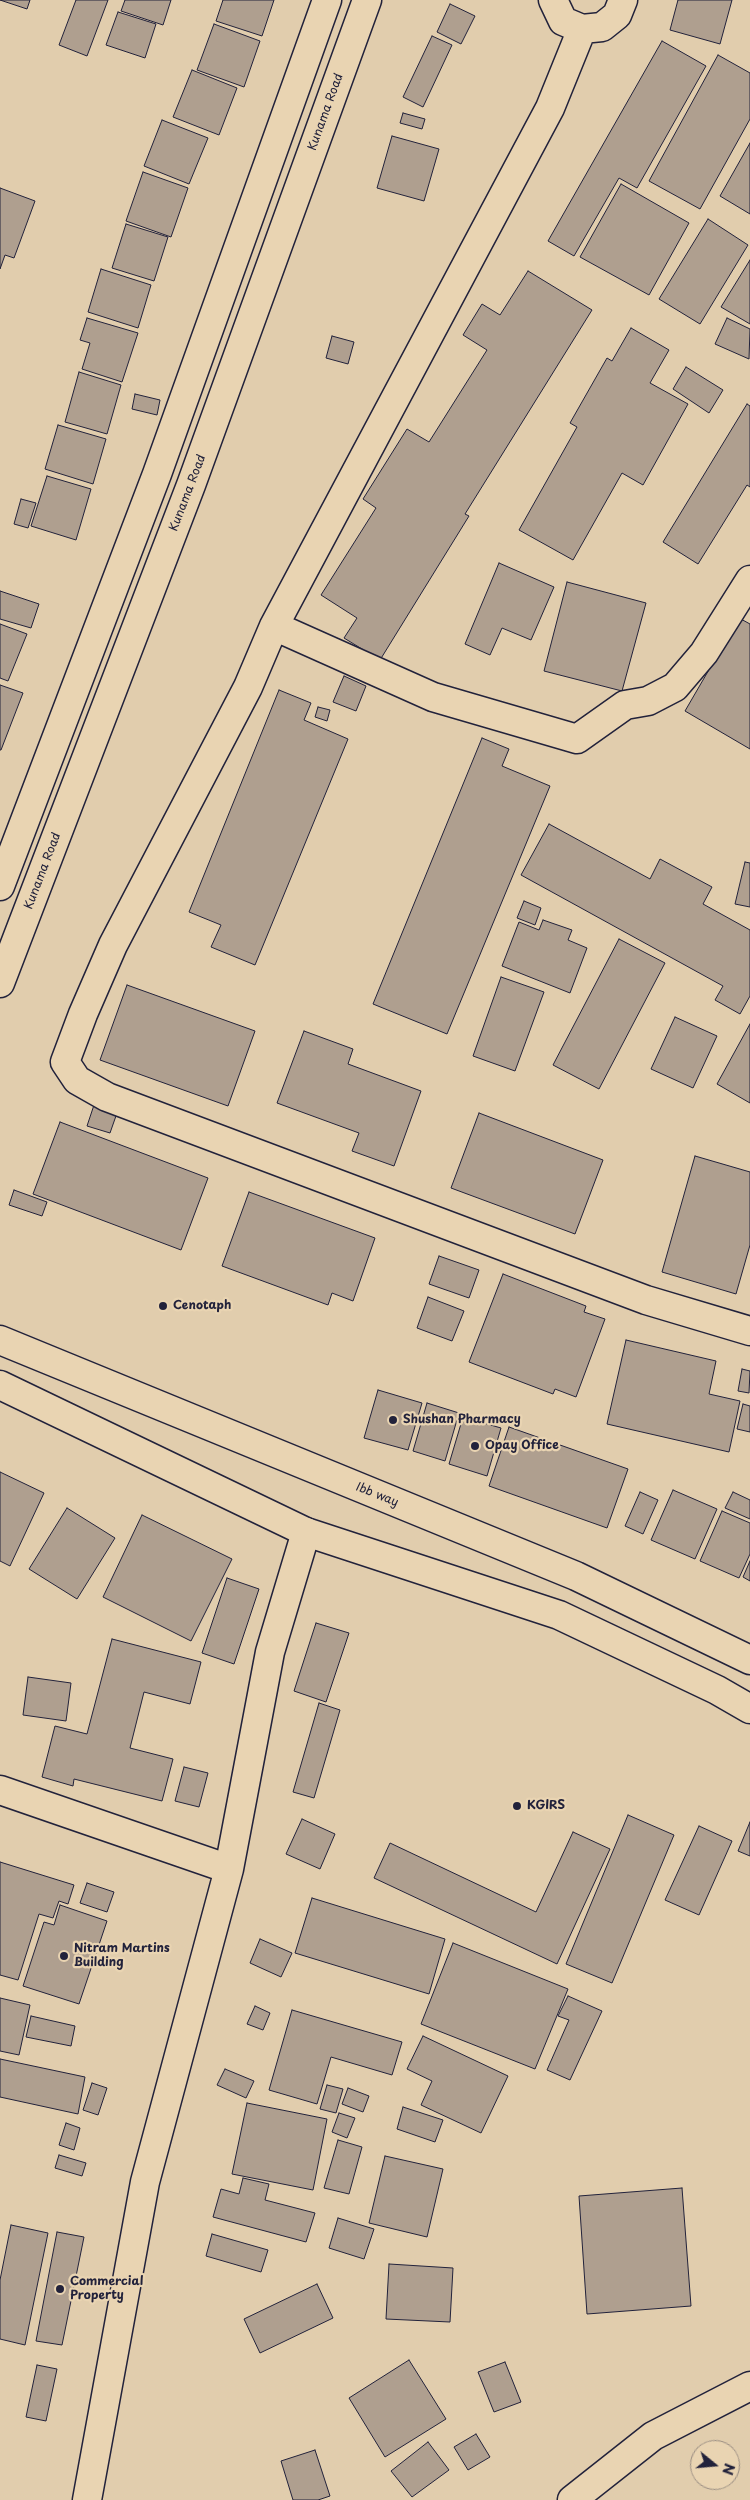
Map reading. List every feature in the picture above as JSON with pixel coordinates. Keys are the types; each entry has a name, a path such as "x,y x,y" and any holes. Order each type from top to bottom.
{"main road":[{"path":"0,886 157,474 327,0"},
{"name":"Kunama Road","path":"0,983 191,485 367,0"},
{"path":"553,0 564,21 582,30 602,27 617,15 623,0"},
{"path":"582,30 550,108 274,626 248,687 113,944 65,1062 77,1080 107,1097 646,1300 750,1332"},
{"path":"274,626 433,697 577,739 625,705 648,701 675,687 704,652 750,580"},
{"name":"Ibb way","path":"0,1340 576,1576 750,1660"},
{"path":"0,1385 306,1532 559,1615 717,1690 750,1709"},
{"path":"87,2500 146,2182 229,1869 270,1652 306,1532"},
{"path":"0,1790 229,1869"},
{"path":"572,2500 653,2436 750,2386"}],"building":[{"path":"0,0 30,0 27,9"},
{"path":"76,0 108,0 87,56 59,45"},
{"path":"125,0 171,0 163,25 121,11"},
{"path":"223,0 274,0 262,36 216,21"},
{"path":"678,0 732,0 720,44 670,30"},
{"path":"450,4 475,16 461,44 437,32"},
{"path":"118,12 156,24 145,58 106,45"},
{"path":"214,24 260,41 244,87 197,70"},
{"path":"432,36 452,45 423,107 403,97"},
{"path":"662,41 706,66 637,188 619,178 574,256 548,241"},
{"path":"718,55 750,73 750,119 700,209 649,181"},
{"path":"192,70 237,88 219,135 173,117"},
{"path":"403,113 425,119 422,129 400,123"},
{"path":"162,120 208,138 189,184 144,166"},
{"path":"392,136 439,149 424,201 377,188"},
{"path":"750,143 750,214 720,196"},
{"path":"143,172 188,188 171,237 126,221"},
{"path":"621,184 689,223 649,295 580,257"},
{"path":"0,188 35,201 14,258 5,255 0,269"},
{"path":"708,219 748,245 700,324 659,299"},
{"path":"126,224 168,237 154,281 112,268"},
{"path":"750,260 750,324 721,307"},
{"path":"101,269 151,285 138,328 88,312"},
{"path":"528,271 592,310 465,514 469,516 380,660 344,638 357,618 321,595 376,508 363,499 407,429 429,442 487,350 463,335 482,304 500,315"},
{"path":"87,318 138,333 122,382 82,369 90,343 80,340"},
{"path":"727,318 750,329 749,359 715,344"},
{"path":"631,328 669,350 650,383 688,404 643,485 622,473 573,560 519,530 577,427 570,423 607,358 612,361"},
{"path":"332,336 354,342 348,364 326,358"},
{"path":"686,367 723,390 709,413 673,389"},
{"path":"79,372 121,385 107,434 65,422"},
{"path":"135,394 160,400 157,415 132,409"},
{"path":"747,404 750,406 750,487 747,485 698,564 663,542"},
{"path":"58,425 106,439 93,484 45,469"},
{"path":"47,476 91,489 76,540 31,526"},
{"path":"21,499 36,503 28,528 14,524"},
{"path":"499,563 554,587 531,640 502,628 490,655 465,644"},
{"path":"567,582 646,603 622,691 544,671"},
{"path":"0,591 39,604 31,628 0,619"},
{"path":"739,618 750,624 750,749 685,711"},
{"path":"0,624 27,634 8,681 0,678"},
{"path":"344,676 366,686 356,711 333,702"},
{"path":"0,685 23,693 1,750 0,750"},
{"path":"279,690 311,703 304,720 348,739 255,965 211,947 221,925 189,912"},
{"path":"318,707 330,710 327,721 315,717"},
{"path":"482,738 509,749 502,766 550,786 447,1034 373,1004"},
{"path":"549,824 650,879 660,859 712,887 703,904 750,930 750,996 740,1014 715,1000 723,986 521,875"},
{"path":"745,862 750,863 750,907 735,904"},
{"path":"524,901 541,908 535,925 517,918"},
{"path":"543,920 572,930 568,940 587,948 570,993 502,966 519,922 539,930"},
{"path":"619,939 665,963 599,1089 553,1065"},
{"path":"501,977 544,992 515,1071 473,1056"},
{"path":"127,985 255,1031 228,1106 100,1060"},
{"path":"675,1017 717,1036 693,1088 651,1069"},
{"path":"750,1024 750,1103 717,1084"},
{"path":"304,1031 353,1049 348,1064 421,1091 394,1166 352,1151 359,1133 277,1103"},
{"path":"94,1105 117,1113 110,1133 87,1126"},
{"path":"479,1113 603,1160 575,1234 451,1188"},
{"path":"60,1122 208,1178 181,1250 33,1194"},
{"path":"695,1156 750,1172 750,1245 736,1294 662,1272"},
{"path":"14,1190 47,1202 42,1216 9,1205"},
{"path":"249,1192 375,1238 353,1301 332,1293 328,1305 222,1266"},
{"path":"439,1256 479,1270 469,1298 429,1284"},
{"path":"503,1274 586,1306 584,1312 605,1319 576,1397 555,1389 553,1394 469,1362"},
{"path":"428,1297 464,1311 452,1341 417,1328"},
{"path":"626,1340 716,1361 709,1394 740,1401 729,1452 607,1424"},
{"path":"742,1369 750,1371 749,1393 738,1391"},
{"name":"Shushan Pharmacy","path":"378,1390 422,1403 408,1450 364,1438"},
{"path":"427,1403 459,1413 445,1461 413,1451"},
{"path":"743,1404 750,1406 750,1432 737,1429"},
{"name":"Opay Office","path":"463,1417 501,1428 487,1476 449,1464"},
{"path":"509,1427 628,1469 607,1528 489,1486"},
{"path":"0,1472 44,1493 10,1566 0,1561"},
{"path":"673,1490 717,1509 695,1559 651,1540"},
{"path":"640,1492 658,1500 643,1534 625,1526"},
{"path":"733,1492 750,1500 750,1519 725,1508"},
{"path":"67,1508 115,1538 77,1599 29,1569"},
{"path":"722,1511 750,1523 750,1554 739,1578 700,1561"},
{"path":"142,1515 232,1559 191,1641 103,1597"},
{"path":"750,1561 750,1581 743,1577"},
{"path":"227,1578 259,1589 234,1664 202,1653"},
{"path":"316,1623 349,1633 326,1702 294,1691"},
{"path":"112,1639 201,1662 190,1704 144,1692 130,1748 173,1759 162,1801 74,1779 73,1786 42,1777 55,1726 87,1734"},
{"path":"28,1677 71,1683 66,1721 23,1715"},
{"path":"319,1703 340,1710 314,1798 293,1792"},
{"path":"184,1767 208,1773 199,1807 175,1801"},
{"path":"628,1815 674,1835 612,1983 566,1964"},
{"path":"302,1819 335,1834 320,1869 286,1854"},
{"path":"750,1822 750,1856 738,1851"},
{"path":"699,1826 732,1841 699,1915 665,1900"},
{"path":"573,1832 610,1849 557,1964 374,1878 390,1843 536,1912"},
{"path":"0,1862 74,1885 68,1904 59,1901 53,1918 39,1914 18,1980 0,1975"},
{"path":"87,1883 114,1892 107,1912 80,1903"},
{"path":"312,1898 445,1939 429,1994 295,1953"},
{"name":"Nitram Martins Building","path":"60,1905 107,1921 79,2004 23,1986 44,1922 54,1925"},
{"path":"260,1939 292,1953 281,1977 250,1963"},
{"path":"453,1943 568,1989 535,2069 421,2024"},
{"path":"568,1996 602,2011 570,2080 547,2070 569,2020 558,2016"},
{"path":"0,1998 30,2005 19,2055 0,2051"},
{"path":"255,2006 270,2013 263,2030 247,2024"},
{"path":"292,2010 402,2042 392,2075 331,2057 317,2104 269,2090"},
{"path":"31,2016 75,2026 71,2046 26,2037"},
{"path":"423,2036 508,2076 481,2133 421,2105 432,2081 407,2069"},
{"path":"0,2059 85,2077 78,2114 0,2097"},
{"path":"225,2069 254,2081 246,2098 217,2085"},
{"path":"92,2083 107,2088 98,2115 83,2110"},
{"path":"327,2085 343,2089 336,2113 320,2109"},
{"path":"348,2088 369,2096 363,2112 342,2104"},
{"path":"247,2103 327,2119 313,2190 232,2174"},
{"path":"403,2107 443,2120 435,2142 397,2129"},
{"path":"339,2113 355,2118 347,2138 332,2132"},
{"path":"66,2123 80,2128 74,2150 59,2145"},
{"path":"338,2140 362,2147 349,2194 324,2188"},
{"path":"59,2155 86,2163 82,2176 55,2168"},
{"path":"385,2156 443,2169 427,2237 369,2223"},
{"path":"243,2178 269,2184 265,2200 315,2213 306,2242 213,2217 221,2189 239,2194"},
{"path":"682,2188 691,2306 587,2314 579,2196"},
{"path":"338,2218 374,2229 364,2259 329,2248"},
{"path":"11,2225 48,2233 25,2345 0,2339 0,2280"},
{"name":"Commercial Property","path":"57,2232 84,2237 62,2345 36,2341"},
{"path":"212,2234 268,2250 261,2272 206,2256"},
{"path":"389,2264 453,2268 450,2322 386,2319"},
{"path":"317,2284 333,2318 260,2353 244,2319"},
{"path":"409,2360 446,2419 385,2457 349,2398"},
{"path":"505,2362 521,2402 494,2412 478,2372"},
{"path":"37,2365 57,2369 46,2421 26,2417"},
{"path":"476,2434 490,2457 468,2470 454,2447"},
{"path":"428,2442 449,2470 412,2497 391,2471"},
{"path":"315,2450 330,2496 318,2500 293,2500 281,2461"}],"place":[{"name":"Cenotaph","path":"163,1306"},
{"name":"Shushan Pharmacy","path":"393,1420"},
{"name":"Opay Office","path":"475,1446"},
{"name":"KGIRS","path":"517,1806"},
{"name":"Nitram Martins Building","path":"64,1956"},
{"name":"Commercial Property","path":"60,2289"}]}
